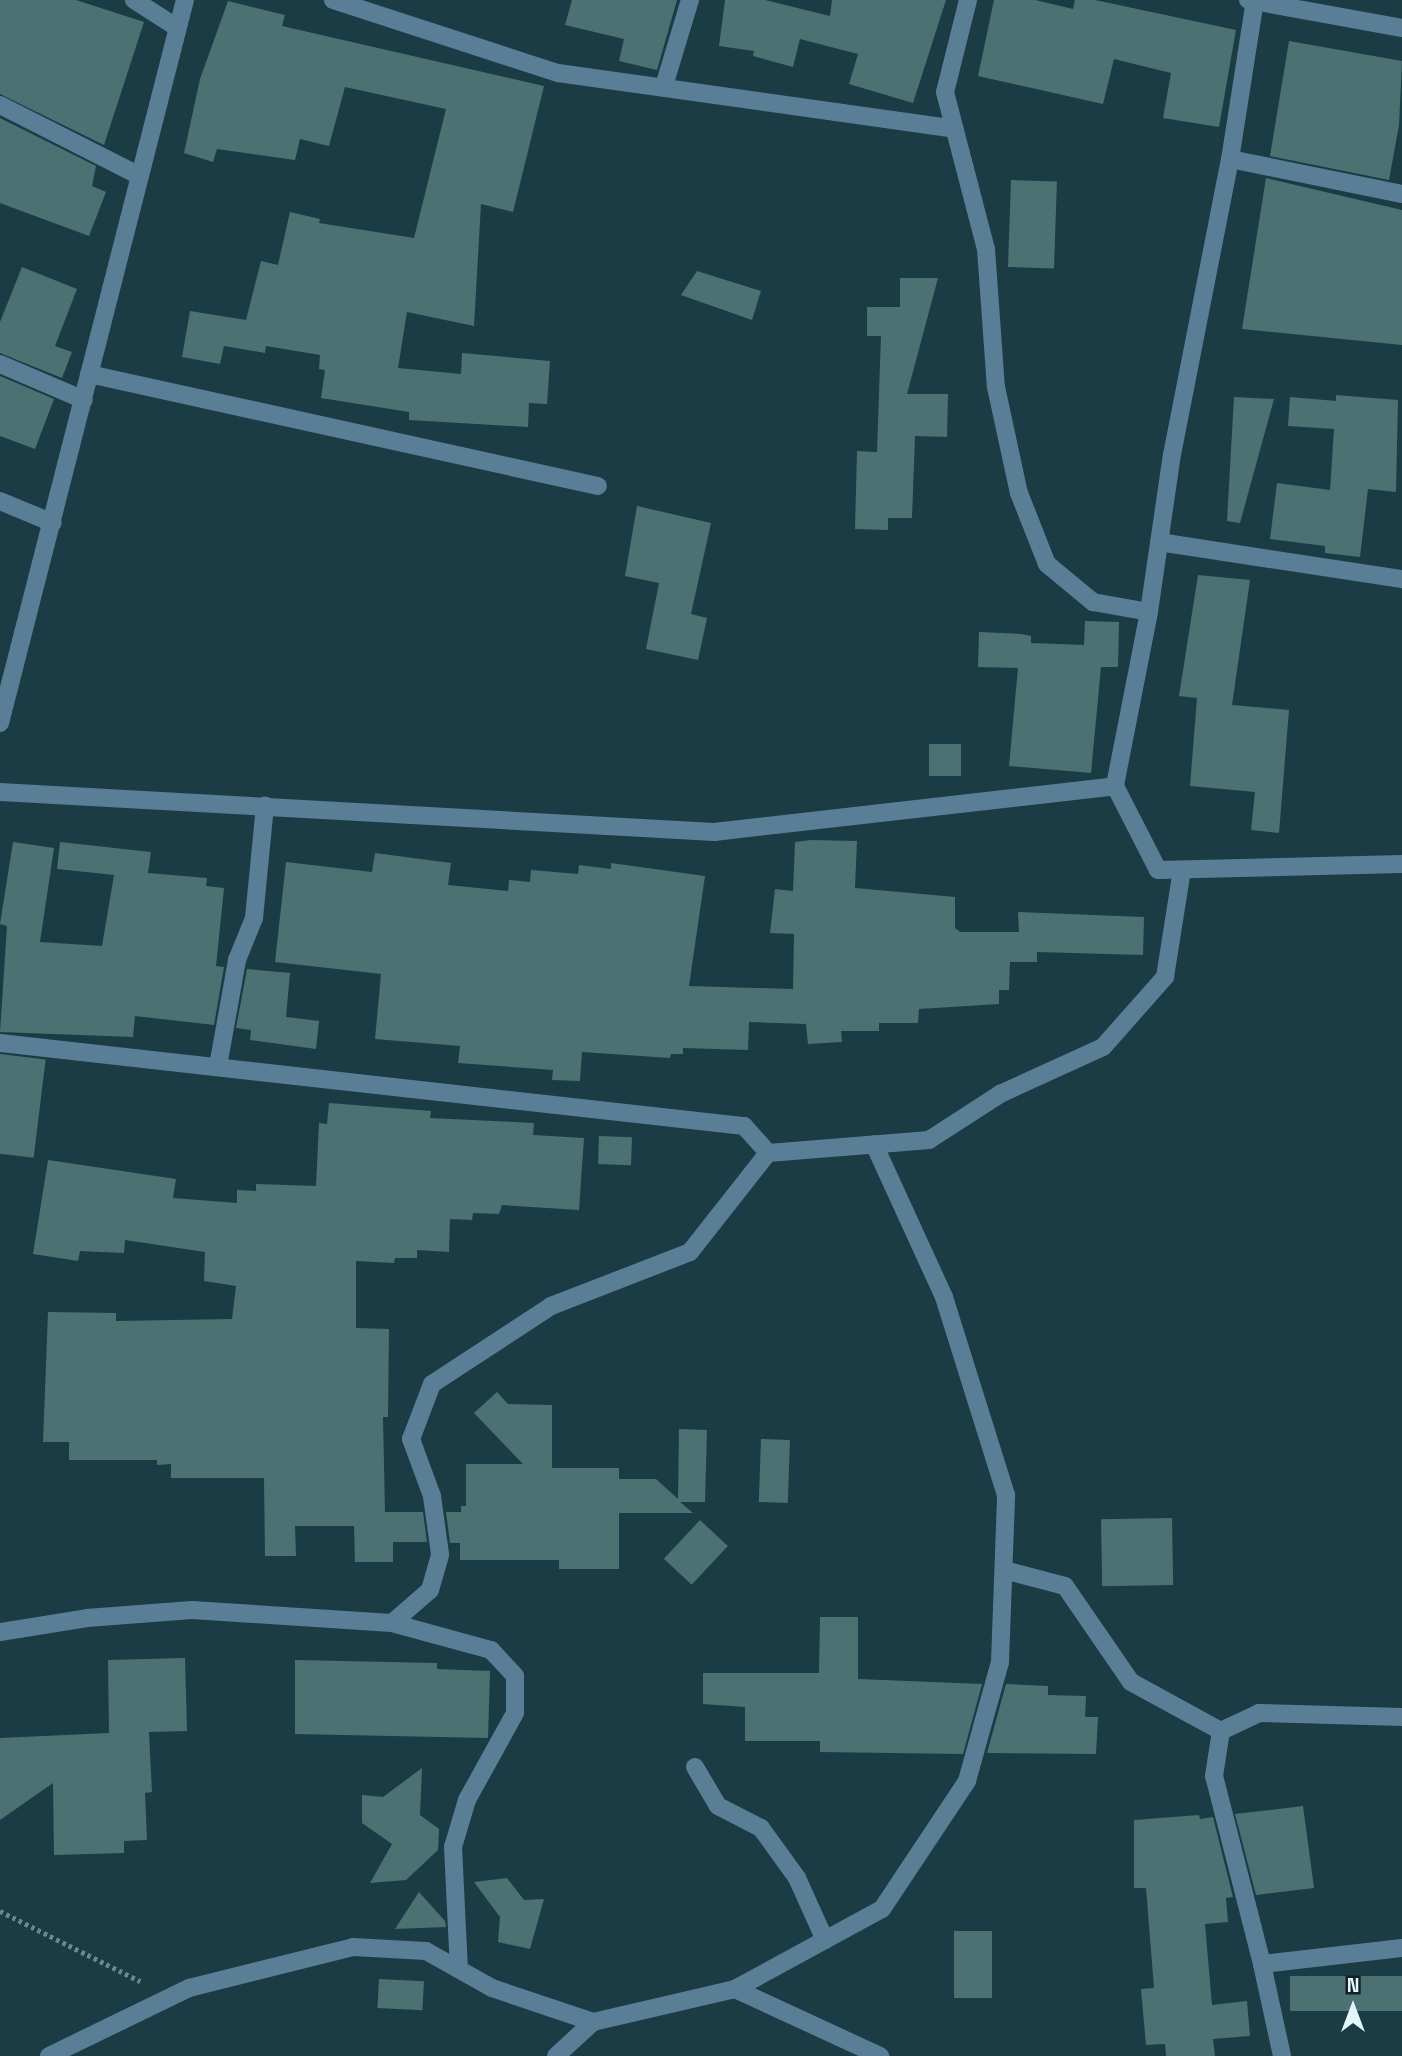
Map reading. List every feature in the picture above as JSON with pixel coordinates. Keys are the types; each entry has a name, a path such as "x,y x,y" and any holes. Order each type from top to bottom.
{"street":[{"path":"134,0 176,26"},
{"path":"0,723 53,523 176,26 185,0"},
{"path":"333,0 558,73 951,128"},
{"path":"664,86 690,0"},
{"path":"968,0 945,92 951,128 986,249 996,387 1016,480 1047,564 1093,602 1149,612"},
{"path":"1402,28 1252,0 1230,159 1172,454 1149,612 1115,786 1158,870 1402,864"},
{"path":"0,105 138,175"},
{"path":"1230,159 1402,194"},
{"path":"0,363 84,400"},
{"path":"89,374 598,485"},
{"path":"0,501 53,523"},
{"path":"1159,542 1402,579"},
{"path":"0,792 714,832 1115,786"},
{"path":"218,1066 237,960 254,918 265,806"},
{"path":"392,1623 430,1590 440,1554 432,1496 411,1439 432,1384 551,1306 690,1252 768,1153 929,1140 1000,1094 1103,1047 1165,977 1182,870"},
{"path":"0,1043 218,1066 540,1106 744,1126 768,1153"},
{"path":"556,2056 593,2022 735,1989 882,1909 967,1781 1000,1662 1006,1495 944,1297 874,1144"},
{"path":"1004,1570 1065,1586 1131,1682 1221,1731"},
{"path":"0,1632 87,1618 192,1610 392,1623 491,1650 515,1676 515,1713 467,1800 453,1847 459,1969"},
{"path":"1221,1731 1259,1713 1402,1717"},
{"path":"1221,1731 1214,1776 1262,1964 1282,2056"},
{"path":"695,1767 718,1805 761,1828 797,1878 825,1940"},
{"path":"49,2056 189,1988 353,1947 426,1951 492,1988 593,2022"},
{"path":"1262,1964 1402,1948"},
{"path":"735,1989 880,2056"}],"path":[{"path":"0,1911 171,1997"}],"building":[{"path":"0,0 76,0 144,22 104,145 0,94"},
{"path":"572,0 677,0 657,70 619,61 624,39 565,25"},
{"path":"725,0 765,0 830,16 832,0 946,0 913,103 849,84 858,54 800,39 793,67 753,56 754,51 719,46"},
{"path":"994,0 1035,0 1073,9 1075,0 1095,0 1236,30 1219,127 1163,118 1171,73 1114,59 1103,104 978,76"},
{"path":"228,1 285,15 282,26 544,86 513,212 481,204 474,326 407,312 398,368 461,374 462,353 550,361 547,404 529,403 528,427 409,420 409,412 321,398 325,370 319,369 320,355 266,346 265,353 224,346 220,364 182,357 190,311 246,320 261,261 278,265 290,212 320,219 319,223 414,238 446,109 345,87 329,146 300,139 295,160 217,149 213,162 184,153 200,79"},
{"path":"1289,41 1402,61 1399,125 1389,180 1270,156"},
{"path":"0,118 96,166 92,186 106,192 89,236 0,203"},
{"path":"1266,178 1402,210 1402,345 1242,329"},
{"path":"1011,180 1057,182 1054,269 1008,267"},
{"path":"22,267 77,289 55,346 72,352 62,378 0,353 0,322"},
{"path":"697,271 761,291 752,320 681,295"},
{"path":"900,278 938,278 907,394 948,394 947,437 915,436 912,518 888,518 888,530 855,529 857,451 877,452 881,336 867,336 867,307 900,307"},
{"path":"0,376 54,399 35,449 0,436"},
{"path":"1336,395 1398,400 1396,492 1368,489 1360,557 1325,553 1325,546 1270,539 1277,483 1330,490 1334,429 1288,426 1290,397 1336,401"},
{"path":"1234,397 1274,399 1240,523 1227,521"},
{"path":"637,506 711,523 691,614 707,618 698,660 646,649 659,583 625,576"},
{"path":"1198,575 1250,580 1232,705 1289,710 1279,833 1251,830 1255,792 1190,786 1197,698 1179,696"},
{"path":"1085,621 1119,622 1118,667 1101,667 1091,773 1009,766 1018,668 978,667 979,632 1031,636 1031,643 1084,645"},
{"path":"929,744 961,744 961,776 929,776"},
{"path":"857,841 855,888 955,897 955,928 960,932 1019,932 1018,912 1144,917 1143,955 1037,952 1037,962 1010,962 1009,990 999,990 999,1004 919,1009 918,1023 879,1023 879,1031 841,1031 842,1042 808,1044 806,1024 749,1022 748,1050 683,1048 683,1054 671,1054 670,1058 582,1052 580,1081 552,1080 553,1070 458,1063 460,1046 375,1039 381,974 275,962 286,862 372,872 375,853 451,863 448,885 508,891 509,880 530,882 531,870 578,874 579,865 611,869 611,863 705,876 689,986 793,989 794,934 770,933 775,889 793,891 795,842"},
{"path":"13,842 54,848 40,942 102,946 114,875 57,869 60,842 151,852 148,873 207,878 206,886 224,888 216,966 224,967 214,1025 135,1016 133,1037 0,1032 7,926 0,924"},
{"path":"247,969 290,973 286,1017 319,1021 316,1049 250,1040 251,1030 236,1028"},
{"path":"0,1054 46,1060 34,1158 0,1154"},
{"path":"329,1103 431,1111 430,1118 534,1123 533,1135 584,1138 579,1210 502,1205 499,1214 473,1213 472,1220 450,1219 449,1252 417,1250 417,1258 395,1258 394,1263 356,1261 356,1328 389,1329 388,1417 383,1417 385,1512 423,1512 427,1542 393,1542 393,1562 355,1562 354,1526 295,1526 296,1556 265,1556 264,1478 171,1478 171,1464 157,1465 157,1460 69,1460 69,1442 43,1442 48,1312 116,1313 116,1321 232,1319 236,1286 204,1281 205,1252 125,1240 124,1253 80,1251 78,1261 33,1254 48,1160 176,1179 173,1198 237,1203 237,1190 256,1191 256,1184 316,1186 319,1123 327,1124"},
{"path":"599,1136 632,1137 631,1165 598,1164"},
{"path":"497,1392 508,1404 552,1405 552,1468 619,1468 619,1479 656,1479 678,1499 679,1429 707,1430 705,1502 680,1502 693,1513 619,1513 619,1569 559,1569 559,1560 460,1560 460,1543 450,1543 446,1512 461,1512 461,1506 466,1506 466,1464 523,1464 474,1413"},
{"path":"761,1439 790,1440 788,1503 759,1502"},
{"path":"1172,1518 1173,1585 1102,1586 1101,1519"},
{"path":"700,1520 728,1546 692,1585 664,1559"},
{"path":"820,1617 858,1617 858,1679 982,1684 963,1754 820,1752 820,1741 745,1741 745,1707 703,1704 703,1673 819,1673"},
{"path":"185,1658 187,1731 149,1732 152,1792 145,1793 147,1840 124,1841 124,1853 54,1855 53,1783 0,1820 0,1738 109,1733 108,1660"},
{"path":"295,1660 437,1663 437,1669 490,1671 488,1738 295,1734"},
{"path":"1006,1684 1048,1686 1048,1695 1086,1696 1085,1717 1098,1717 1096,1754 987,1753"},
{"path":"422,1768 420,1815 439,1829 438,1850 406,1880 370,1883 392,1844 362,1823 362,1795 383,1797"},
{"path":"1303,1806 1314,1888 1256,1895 1235,1814"},
{"path":"1199,1815 1200,1819 1213,1817 1233,1897 1226,1898 1228,1922 1205,1924 1212,2005 1247,2001 1250,2036 1213,2039 1215,2056 1166,2056 1165,2044 1146,2045 1141,1989 1154,1988 1146,1888 1134,1888 1134,1820"},
{"path":"507,1878 524,1900 544,1899 530,1949 498,1942 500,1917 474,1882"},
{"path":"419,1892 445,1921 446,1927 395,1929"},
{"path":"954,1931 992,1931 992,1998 954,1998"},
{"path":"1290,1976 1402,1976 1402,2011 1290,2011"},
{"path":"379,1979 424,1981 422,2010 377,2008"}]}
